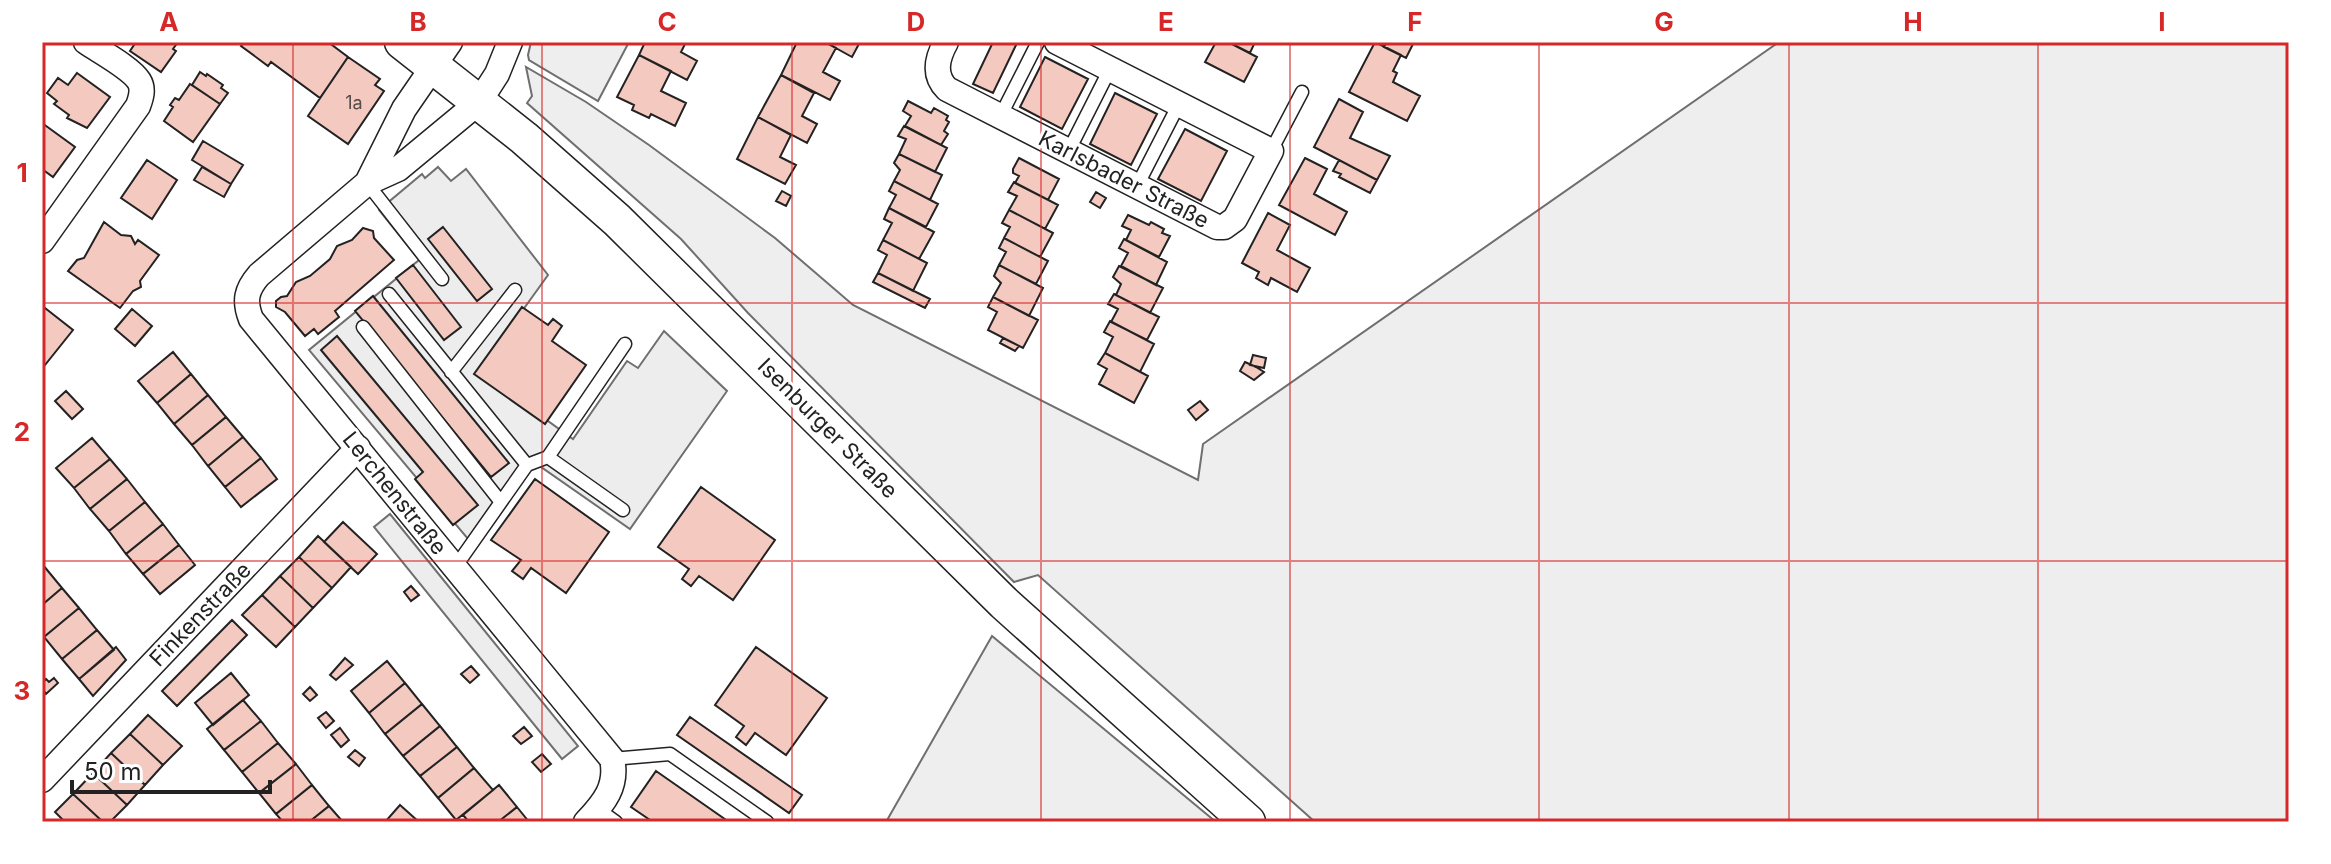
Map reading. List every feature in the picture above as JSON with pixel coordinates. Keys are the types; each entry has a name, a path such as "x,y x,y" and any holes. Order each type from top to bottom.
{"main road":[{"name":"Isenburger Straße","path":"402,42 442,54 479,102 617,220 1004,603 1248,822"}],"street":[{"path":"42,241 138,106 142,93 141,83 134,75 86,42"},
{"name":"Lerchenstraße","path":"510,42 497,74 479,102 398,169 367,183 259,275 250,285 246,307 251,319 612,759"},
{"name":"Karlsbader Straße","path":"946,42 937,62 941,83 947,89 1217,227 1224,227 1235,219 1271,151"},
{"path":"1057,42 1271,151"},
{"name":"Lerchenstraße","path":"367,183 386,140 442,54"},
{"name":"Finkenstraße","path":"42,780 358,448"},
{"path":"600,818 613,786 615,773 612,759"}],"lane":[{"path":"1000,117 1038,42"},
{"path":"1068,152 1110,69"},
{"path":"1271,151 1302,92"},
{"path":"1137,186 1180,102"},
{"path":"367,183 442,279"},
{"path":"451,372 515,290"},
{"path":"389,294 527,465"},
{"path":"363,327 500,501"},
{"path":"456,566 527,465 548,457 625,344"},
{"path":"548,457 623,510"},
{"path":"612,759 670,754 767,822"}],"shaded area":[{"path":"531,42 629,42 598,101 529,60"},
{"path":"1779,42 2289,42 2289,822 1315,822 1038,575 1014,582 748,313 681,239 527,103 532,96 526,67 586,102 649,145 775,238 853,305 1198,480 1203,444"},
{"path":"438,167 451,181 466,169 548,275 479,371 573,439 627,361 638,368 664,331 727,391 630,529 528,458 468,539 309,350 419,260 379,210 422,174 425,178"},
{"path":"390,514 578,746 562,759 374,527"},
{"path":"992,636 1216,822 886,822"}],"building":[{"path":"136,42 178,42 173,49 176,51 161,72 130,51"},
{"path":"244,42 328,42 348,57 320,98 271,62 268,66 241,46"},
{"path":"645,42 686,42 681,52 697,61 687,80 639,55"},
{"path":"797,42 825,42 836,48 823,72 840,81 830,100 781,75"},
{"path":"825,42 860,42 852,57"},
{"path":"993,42 1017,43 993,93 973,84"},
{"path":"1216,42 1228,42 1257,57 1244,82 1205,62"},
{"path":"1228,42 1255,42 1250,53"},
{"path":"1375,42 1401,55 1393,71 1397,73 1393,82 1420,96 1407,121 1349,92"},
{"path":"1387,42 1414,42 1406,58 1384,47"},
{"path":"639,55 671,71 661,91 686,103 675,126 651,114 649,118 632,110 634,105 617,97"},
{"path":"348,57 380,79 375,85 384,91 348,144 308,116"},
{"path":"1045,57 1088,79 1062,129 1020,107"},
{"path":"200,72 223,85 221,88 228,93 220,104 192,85"},
{"path":"77,73 110,97 87,128 67,118 69,115 54,104 57,101 47,93 58,78 68,85"},
{"path":"781,75 814,93 802,116 817,124 807,143 758,117"},
{"path":"190,84 220,104 193,142 164,121 173,107 170,105 175,98 179,100"},
{"path":"1115,93 1157,114 1131,165 1090,144"},
{"path":"1339,99 1363,112 1350,138 1390,156 1377,180 1314,147"},
{"path":"908,101 931,113 934,108 948,116 946,120 949,122 944,131 948,134 941,145 905,126 911,116 903,111"},
{"path":"758,117 791,135 780,157 796,165 785,184 737,159"},
{"path":"42,123 75,147 53,177 42,169"},
{"path":"904,126 947,148 935,172 899,154 906,139 898,136"},
{"path":"1185,129 1227,151 1201,201 1158,179"},
{"path":"203,141 243,165 231,184 192,160"},
{"path":"899,154 942,175 930,200 894,181 900,170 894,163"},
{"path":"1019,158 1059,179 1048,200 1015,183 1019,176 1013,173 1013,169"},
{"path":"1305,158 1327,169 1314,194 1347,212 1335,235 1279,205"},
{"path":"147,160 177,180 152,219 121,198"},
{"path":"1339,160 1377,180 1370,193 1333,171"},
{"path":"202,167 231,184 224,197 194,180"},
{"path":"894,181 938,204 926,227 889,208 896,195 889,191"},
{"path":"1014,182 1058,205 1045,229 1009,210 1017,196 1008,192"},
{"path":"782,191 791,196 786,206 776,201"},
{"path":"1096,192 1106,198 1100,208 1090,202"},
{"path":"889,208 934,232 919,259 883,240 892,223 884,219"},
{"path":"1009,210 1053,233 1040,257 1004,238 1010,227 1002,223"},
{"path":"1268,213 1290,225 1277,250 1310,268 1297,292 1271,278 1268,285 1256,278 1259,272 1242,263"},
{"path":"1128,215 1149,225 1151,222 1170,236 1159,257 1126,240 1131,230 1122,226"},
{"path":"104,222 121,235 131,236 135,244 138,240 159,255 140,281 141,287 133,291 120,308 68,271 77,260 84,258"},
{"path":"443,227 492,289 477,301 428,239"},
{"path":"363,228 373,231 374,238 394,260 335,311 339,317 318,334 314,329 305,336 285,312 276,307 276,301 287,296 296,282 310,276 330,259 337,246 352,240"},
{"path":"1004,238 1048,261 1036,284 999,265 1006,252 999,248"},
{"path":"1124,239 1167,262 1156,285 1121,266 1128,253 1119,248"},
{"path":"883,240 927,263 913,291 878,273 887,255 878,250"},
{"path":"413,265 461,327 444,340 396,278"},
{"path":"999,265 1043,288 1029,316 993,297 1001,283 994,276"},
{"path":"1119,266 1163,288 1150,313 1116,295 1121,284 1113,277"},
{"path":"878,273 930,299 925,308 873,282"},
{"path":"1114,294 1159,317 1147,340 1111,322 1118,309 1108,304"},
{"path":"373,296 509,463 491,477 355,311"},
{"path":"993,297 1038,320 1023,348 988,330 997,312 988,307"},
{"path":"522,307 548,325 553,319 562,326 552,341 586,365 545,424 474,374"},
{"path":"45,308 73,330 45,365 42,363 42,312"},
{"path":"132,309 152,326 135,346 115,329"},
{"path":"1110,321 1154,344 1140,372 1105,353 1113,337 1104,332"},
{"path":"337,336 478,505 453,525 415,479 423,472 321,350"},
{"path":"1003,338 1019,346 1015,351 1000,343"},
{"path":"173,352 191,374 157,403 138,381"},
{"path":"1105,353 1148,376 1134,403 1099,384 1107,369 1098,364"},
{"path":"1253,355 1266,358 1264,368 1250,365"},
{"path":"1245,362 1264,372 1254,380 1240,371"},
{"path":"191,374 208,395 174,424 157,403"},
{"path":"66,391 83,409 72,419 55,401"},
{"path":"208,395 226,417 192,445 174,424"},
{"path":"1200,401 1208,410 1196,420 1188,410"},
{"path":"226,417 243,437 208,466 192,445"},
{"path":"243,437 261,458 225,487 208,466"},
{"path":"92,438 110,459 74,488 56,468"},
{"path":"261,458 277,479 241,507 225,487"},
{"path":"110,459 127,479 90,509 74,488"},
{"path":"127,479 145,502 109,531 90,509"},
{"path":"535,479 609,532 566,593 531,568 523,579 512,571 521,560 491,540"},
{"path":"701,487 775,540 733,600 699,576 691,586 682,579 689,569 658,547"},
{"path":"145,502 163,524 126,554 109,531"},
{"path":"343,522 377,554 358,574 324,542"},
{"path":"163,524 179,545 143,574 126,554"},
{"path":"318,536 351,567 332,588 299,557"},
{"path":"179,545 195,565 160,594 143,574"},
{"path":"299,557 332,588 313,608 280,576"},
{"path":"42,566 62,588 42,605"},
{"path":"280,576 313,608 295,627 262,595"},
{"path":"411,586 419,595 411,601 404,592"},
{"path":"62,588 79,608 44,637 42,605"},
{"path":"262,595 295,627 276,647 242,615"},
{"path":"79,608 97,630 62,659 44,637"},
{"path":"232,620 247,635 177,706 162,691"},
{"path":"97,630 114,650 79,679 62,659"},
{"path":"116,647 126,660 93,696 79,679"},
{"path":"756,647 827,698 786,755 755,733 746,745 736,737 744,726 715,705"},
{"path":"345,658 353,665 336,680 330,675"},
{"path":"387,661 405,683 369,713 351,691"},
{"path":"471,666 479,675 470,683 461,674"},
{"path":"231,673 249,695 213,725 195,703"},
{"path":"54,678 58,683 46,694 42,683"},
{"path":"405,683 422,704 385,734 369,713"},
{"path":"310,687 317,695 310,701 303,694"},
{"path":"243,700 261,721 224,750 207,729"},
{"path":"422,704 440,726 403,756 385,734"},
{"path":"326,712 334,721 326,728 318,718"},
{"path":"148,715 182,746 163,765 130,734"},
{"path":"690,717 802,795 789,813 677,735"},
{"path":"261,721 278,743 242,772 224,750"},
{"path":"440,726 457,747 420,776 403,756"},
{"path":"524,727 532,736 521,744 513,736"},
{"path":"340,728 349,740 341,747 331,735"},
{"path":"130,734 163,765 145,785 111,753"},
{"path":"278,743 296,764 259,793 242,772"},
{"path":"457,747 474,768 438,798 420,776"},
{"path":"355,750 365,758 359,766 348,757"},
{"path":"111,753 145,785 127,805 93,773"},
{"path":"542,754 551,764 541,772 532,762"},
{"path":"296,764 312,785 276,814 259,793"},
{"path":"474,768 493,790 456,820 438,798"},
{"path":"656,771 729,822 653,822 631,807"},
{"path":"93,773 127,805 110,822 103,822 73,794"},
{"path":"312,785 329,806 309,822 283,822 276,814"},
{"path":"499,785 517,807 498,822 469,822 463,815"},
{"path":"73,794 103,822 65,822 55,812"},
{"path":"400,805 419,822 385,822"},
{"path":"329,806 343,822 309,822"},
{"path":"517,807 529,822 498,822"}]}
